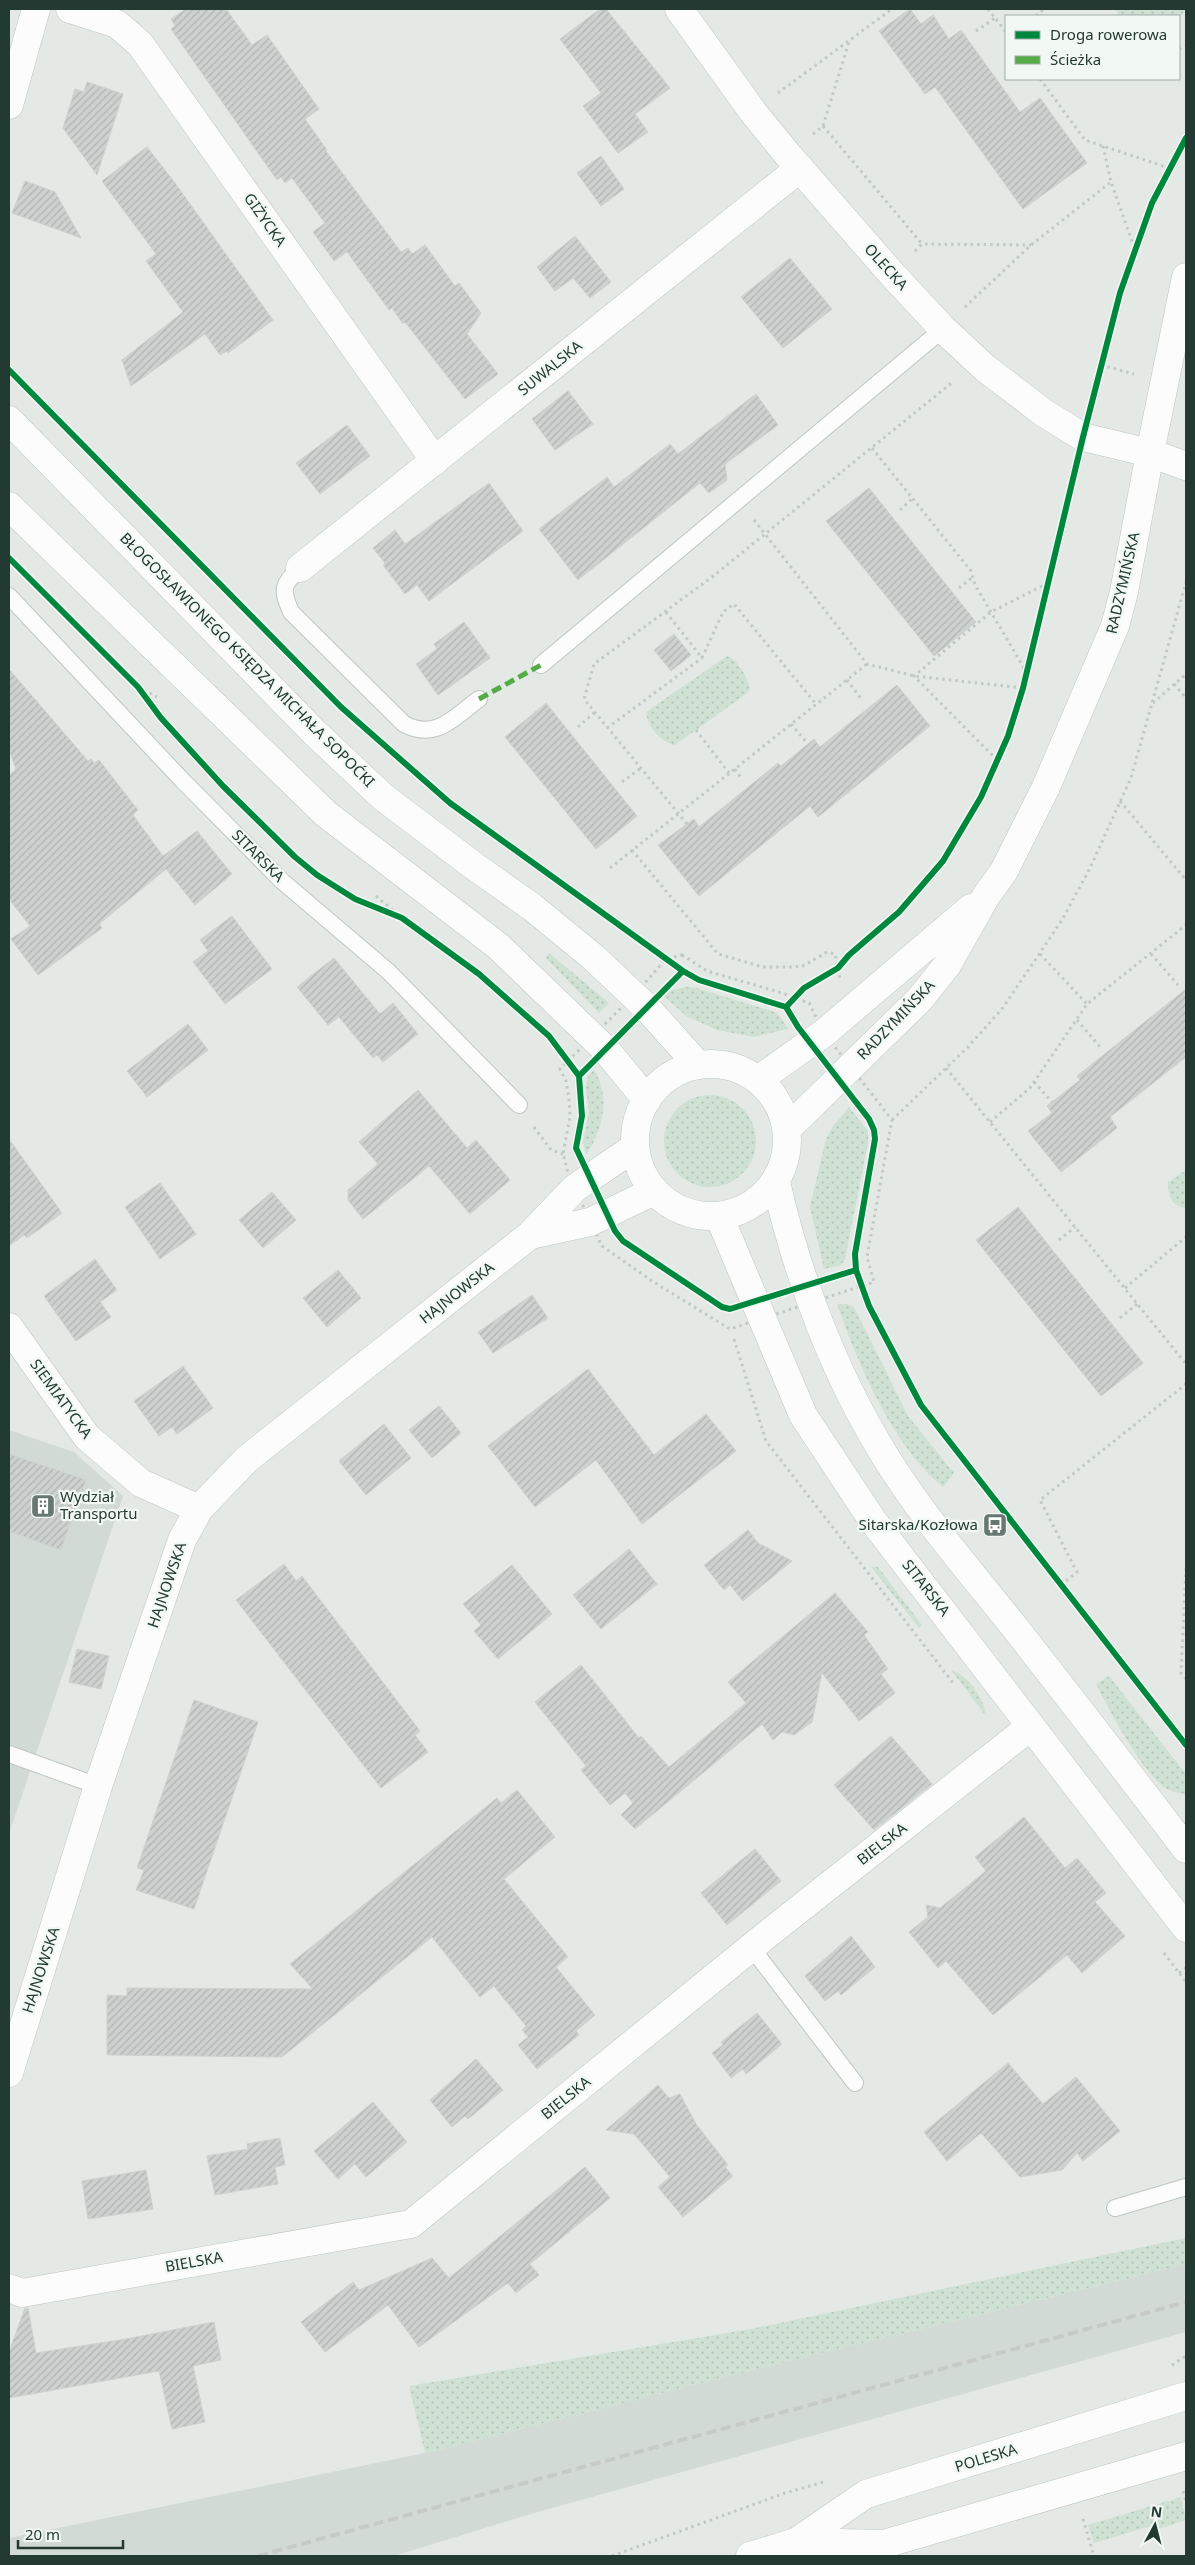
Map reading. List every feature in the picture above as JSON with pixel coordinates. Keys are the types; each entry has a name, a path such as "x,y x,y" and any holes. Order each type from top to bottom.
{"street":[{"path":"9,105 36,9"},
{"name":"GIŻYCKA","path":"70,9 117,24 140,44 435,461"},
{"name":"OLECKA","path":"680,9 753,112 794,162 891,274 974,359 1044,413 1083,437 1150,453 1186,466"},
{"name":"SUWALSKA","path":"300,568 435,461 794,162"},
{"name":"RADZYMIŃSKA","path":"787,1129 920,999 947,965 986,896 1004,871 1046,787 1115,626 1124,592 1186,277"},
{"name":"BŁOGOSŁAWIONEGO KSIĘDZA MICHAŁA SOPOĆKI","path":"9,420 315,733 383,797 474,866 532,906 593,956 634,995 698,1065"},
{"path":"9,506 326,814 498,946 599,1044 647,1100"},
{"name":"RADZYMIŃSKA","path":"758,1080 824,1033 986,896"},
{"path":"698,1065 719,1065 740,1070 758,1080 772,1094 782,1111 787,1129 788,1147 784,1165 776,1182 760,1199 741,1211 719,1216 695,1215 672,1206 654,1191 641,1170 635,1146 635,1131 647,1100 660,1084 678,1072 698,1065"},
{"name":"HAJNOWSKA","path":"9,2073 98,1786 182,1540 198,1508 247,1459 530,1235 575,1188 635,1146"},
{"path":"776,1182 813,1302 833,1355 863,1416 890,1464 954,1552 1183,1840"},
{"name":"HAJNOWSKA","path":"530,1235 590,1222 654,1191"},
{"name":"SITARSKA","path":"719,1216 803,1414 837,1467 873,1521 1186,1928"},
{"name":"SIEMIATYCKA","path":"9,1327 87,1437 141,1483 198,1508"},
{"name":"BIELSKA","path":"15,2291 411,2224 751,1947 1031,1726"},
{"name":"POLESKA","path":"750,2556 796,2542 866,2494 1186,2396"},
{"name":"POLESKA","path":"796,2542 884,2544 1186,2456"}],"lane":[{"path":"541,665 943,329"},
{"path":"300,568 285,581 283,594 290,612 404,724 416,731 430,732 479,699"},
{"name":"SITARSKA","path":"9,596 184,781 282,880 389,972 518,1105"},
{"path":"9,1742 16,1756 98,1786"},
{"path":"751,1947 855,2083"},
{"path":"1116,2208 1186,2187"}],"path":[{"path":"753,112 892,9"},
{"path":"988,9 1005,31"},
{"path":"976,31 995,18"},
{"path":"794,162 823,126 849,41"},
{"path":"1041,80 1085,140 1169,168"},
{"path":"823,126 922,244"},
{"path":"1104,146 1111,182 1134,247"},
{"path":"943,329 1031,245 1111,182"},
{"path":"891,274 922,244 1031,245"},
{"path":"687,824 584,699 594,664 666,612 872,448 958,377 974,359"},
{"path":"872,448 972,571 973,577 991,612 1027,673"},
{"path":"900,510 913,498"},
{"path":"765,532 867,664 914,676 1023,688"},
{"path":"959,588 973,577"},
{"path":"730,1329 874,1282 867,1256 892,1120 968,1047 1002,1008 1040,954 1076,894 1131,778 1185,593 1186,582"},
{"path":"914,676 991,612 1048,583"},
{"path":"607,728 702,658 723,612 734,604 816,704"},
{"path":"666,612 702,658"},
{"path":"610,868 867,664"},
{"path":"1152,704 1186,674"},
{"path":"914,676 997,760"},
{"path":"847,680 862,700"},
{"path":"1174,684 1186,698"},
{"path":"138,687 149,702"},
{"path":"578,727 595,712"},
{"path":"791,724 808,744"},
{"path":"696,730 729,773"},
{"path":"622,782 641,768"},
{"path":"735,768 742,780"},
{"path":"1120,801 1186,880"},
{"path":"632,850 718,954 763,967 792,967 803,966 827,952 834,954 841,984"},
{"path":"378,909 402,918"},
{"path":"990,1122 1030,1088 1087,1004 1186,925"},
{"path":"658,952 673,963"},
{"path":"1040,954 1087,1004"},
{"path":"1151,954 1178,985"},
{"path":"569,1060 578,1076 634,995 666,958 682,955 707,971 809,1003 824,1033 892,1120"},
{"path":"831,972 838,968"},
{"path":"809,1003 817,998"},
{"path":"1077,1020 1100,1047"},
{"path":"599,1044 569,1060 560,1069 566,1081 570,1098 570,1117 563,1154 569,1176 602,1246 652,1281 730,1329 755,1409"},
{"path":"946,1068 1186,1364"},
{"path":"1034,1082 1052,1102"},
{"path":"518,1105 551,1150 563,1154"},
{"path":"1059,1240 1075,1227"},
{"path":"1125,1288 1186,1237"},
{"path":"859,1278 861,1286"},
{"path":"1120,1318 1137,1304"},
{"path":"1061,1585 1077,1572 1040,1500 1186,1384"},
{"path":"1186,1568 1181,1673 1186,1679"},
{"path":"1180,1973 1186,1968"},
{"path":"1182,2489 1186,2502"},
{"path":"1083,2518 1094,2556"}],"shaded area":[{"path":"9,1430 74,1452 123,1496 9,1834"},
{"path":"1186,2264 1186,2332 534,2513 394,2556 9,2556 9,2538 425,2453 768,2366"}],"green space":[{"path":"1115,9 1185,9 1180,18 1180,15 1118,15"},
{"path":"727,656 735,661 742,670 750,689 746,694 675,745 665,741 652,728 646,712"},
{"path":"549,953 609,1003 599,1013 546,958"},
{"path":"693,987 775,1012 788,1029 754,1037 717,1030 686,1016 665,997 669,991"},
{"path":"594,1070 602,1091 603,1113 597,1135 586,1155 583,1142 589,1112 586,1087 588,1076"},
{"path":"701,1095 719,1095 736,1102 749,1115 756,1132 756,1150 749,1167 736,1180 719,1187 701,1187 684,1180 671,1167 664,1150 664,1132 671,1115 684,1102"},
{"path":"849,1107 868,1131 868,1143 845,1259 841,1265 824,1269 810,1207 826,1139 833,1126"},
{"path":"1186,1170 1186,1208 1177,1205 1171,1200 1168,1182"},
{"path":"837,1304 847,1304 854,1307 908,1416 954,1473 943,1487 908,1450 879,1403 855,1352"},
{"path":"871,1567 878,1567 922,1625 919,1628"},
{"path":"952,1671 970,1682 983,1703 986,1716"},
{"path":"1109,1676 1186,1774 1186,1794 1170,1790 1161,1785 1134,1751 1096,1684"},
{"path":"1186,2238 1186,2264 768,2366 425,2453 409,2386 751,2329"},
{"path":"1181,2497 1186,2520 1156,2530 1154,2525 1094,2543 1088,2525"}],"building":[{"path":"186,9 226,9 252,45 267,35 319,109 305,119 326,151 401,252 408,248 412,254 425,245 455,286 459,283 481,313 467,334 498,374 465,399 405,322 403,324 392,308 389,310 347,252 334,261 313,232 325,223 292,178 285,183 281,177 277,180 171,29 175,26 171,19"},
{"path":"600,9 606,9 670,88 635,114 648,132 618,153 583,106 601,93 560,39"},
{"path":"910,9 921,24 933,15 949,39 961,30 1020,112 1040,98 1087,163 1023,209 935,87 925,94 879,31"},
{"path":"87,82 123,94 97,175 63,128 75,89 84,92"},
{"path":"147,147 273,320 228,353 227,351 220,355 205,334 131,386 122,360 183,312 146,261 156,254 102,181"},
{"path":"601,156 624,189 601,206 577,173"},
{"path":"25,181 55,192 81,238 12,213"},
{"path":"575,236 611,282 590,298 573,278 555,291 537,267"},
{"path":"790,258 832,309 783,348 741,297"},
{"path":"568,391 593,424 555,450 532,419"},
{"path":"756,394 778,425 725,464 727,480 709,493 700,483 578,580 539,529 607,477 614,487 670,444 678,454"},
{"path":"347,425 370,456 320,494 296,463"},
{"path":"489,483 523,531 429,601 417,585 405,594 373,548 395,530 405,544"},
{"path":"869,488 976,622 934,656 826,521"},
{"path":"464,622 490,658 438,695 416,664 437,649 434,644"},
{"path":"674,634 691,655 671,671 654,650"},
{"path":"9,669 88,761 91,759 94,763 99,760 138,810 133,815 163,856 197,831 232,874 195,905 166,869 99,924 102,928 38,975 11,939 30,926 9,899 9,775 16,769 9,750"},
{"path":"897,685 930,726 818,817 810,806 699,896 658,845 694,819 699,827 778,763 781,766 814,739 820,747"},
{"path":"546,703 637,816 596,849 505,737"},
{"path":"232,916 272,969 225,1004 193,962 208,951 200,940"},
{"path":"334,958 380,1014 393,1003 418,1034 383,1062 377,1055 373,1058 339,1017 328,1025 297,987"},
{"path":"1186,989 1186,1057 1110,1117 1117,1128 1061,1172 1028,1131 1052,1113 1047,1106 1080,1080 1077,1076"},
{"path":"188,1024 208,1050 147,1097 127,1071"},
{"path":"418,1090 467,1148 476,1140 510,1180 470,1214 429,1166 363,1219 348,1200 348,1190 378,1164 359,1142"},
{"path":"9,1139 62,1213 27,1238 24,1235 9,1246"},
{"path":"160,1183 196,1234 160,1259 125,1207"},
{"path":"272,1192 296,1220 263,1248 239,1220"},
{"path":"1018,1207 1143,1363 1101,1396 976,1240"},
{"path":"95,1259 117,1290 100,1302 111,1317 76,1341 44,1296"},
{"path":"338,1270 361,1298 327,1327 303,1298"},
{"path":"532,1295 548,1318 493,1353 478,1332"},
{"path":"183,1366 213,1408 177,1434 172,1427 159,1436 134,1401"},
{"path":"588,1369 654,1455 706,1414 736,1451 642,1524 596,1460 535,1507 488,1446"},
{"path":"439,1406 461,1433 432,1458 409,1430"},
{"path":"384,1424 411,1458 366,1495 339,1461"},
{"name":"Wydział Transportu","path":"9,1454 86,1480 61,1550 9,1531"},
{"path":"748,1530 758,1543 792,1561 743,1601 730,1585 724,1590 704,1565"},
{"path":"629,1549 657,1584 601,1629 573,1595"},
{"path":"284,1564 296,1581 302,1576 420,1731 415,1735 428,1752 381,1788 236,1600"},
{"path":"512,1565 552,1614 498,1659 474,1631 481,1625 463,1604"},
{"path":"835,1593 868,1632 864,1635 888,1669 881,1674 895,1693 859,1721 822,1673 812,1722 794,1735 782,1732 773,1740 762,1724 635,1829 621,1815 633,1803 625,1793 610,1805 581,1770 586,1766 535,1702 581,1665 639,1738 641,1736 669,1767 746,1703 728,1682"},
{"path":"77,1649 109,1656 101,1689 69,1682"},
{"path":"194,1700 258,1722 194,1909 136,1890 144,1870 137,1868"},
{"path":"891,1736 932,1784 874,1830 834,1785"},
{"path":"517,1790 555,1837 504,1879 568,1957 556,1967 595,2015 576,2031 579,2035 537,2069 518,2045 528,2037 522,2030 526,2026 494,1986 480,1997 432,1937 282,2057 107,2055 107,1995 127,1996 127,1988 313,1989 290,1964 497,1798 501,1803"},
{"path":"1024,1817 1065,1868 1077,1858 1106,1893 1095,1902 1125,1936 1082,1973 1067,1955 993,2015 946,1961 938,1968 909,1932 928,1917 926,1905 940,1908 986,1871 975,1857"},
{"path":"755,1849 781,1881 727,1925 701,1893"},
{"path":"851,1936 875,1967 841,1995 838,1991 825,2001 805,1976"},
{"path":"757,2013 782,2044 746,2074 743,2069 731,2078 712,2053 723,2045 721,2042"},
{"path":"476,2059 503,2090 468,2119 465,2116 452,2127 430,2100"},
{"path":"1008,2063 1043,2104 1076,2077 1120,2131 1083,2161 1077,2153 1062,2170 1020,2177 981,2133 947,2161 924,2132"},
{"path":"658,2085 669,2098 680,2094 696,2124 728,2165 725,2167 733,2176 683,2217 658,2187 670,2177 634,2134 606,2130"},
{"path":"373,2102 407,2142 366,2177 355,2164 338,2179 314,2151"},
{"path":"280,2138 285,2165 275,2167 278,2184 215,2195 207,2156 248,2149 247,2144"},
{"path":"585,2167 610,2198 530,2264 539,2275 516,2293 508,2283 419,2347 388,2305 325,2352 301,2322 353,2282 359,2290 432,2258 449,2278"},
{"path":"146,2170 153,2209 88,2219 82,2181"},
{"path":"25,2308 28,2308 36,2353 126,2339 214,2322 221,2360 193,2366 205,2422 172,2429 159,2371 9,2398 9,2352"}],"railway":[{"path":"258,2556 1186,2302"}],"marked path":[{"path":"479,699 541,665"}],"cycle path":[{"path":"786,1007 804,988 838,968 849,955 899,912 943,861 981,797 1008,736 1023,688 1083,437 1120,293 1152,203 1186,138"},
{"path":"9,370 341,707 450,803 683,971"},
{"path":"9,558 138,687 161,718 223,786 295,857 317,875 355,899 402,918 479,974 549,1036 579,1076"},
{"path":"683,971 699,980 786,1007 798,1027 869,1119 874,1130 875,1139 855,1254 856,1270 730,1309 722,1307 623,1241 615,1231 576,1148 582,1116 579,1076 683,971"},
{"path":"856,1270 869,1306 921,1405 1186,1745"}],"place":[{"name":"Wydział Transportu","path":"43,1506"},
{"name":"Sitarska/Kozłowa","path":"995,1525"}]}
